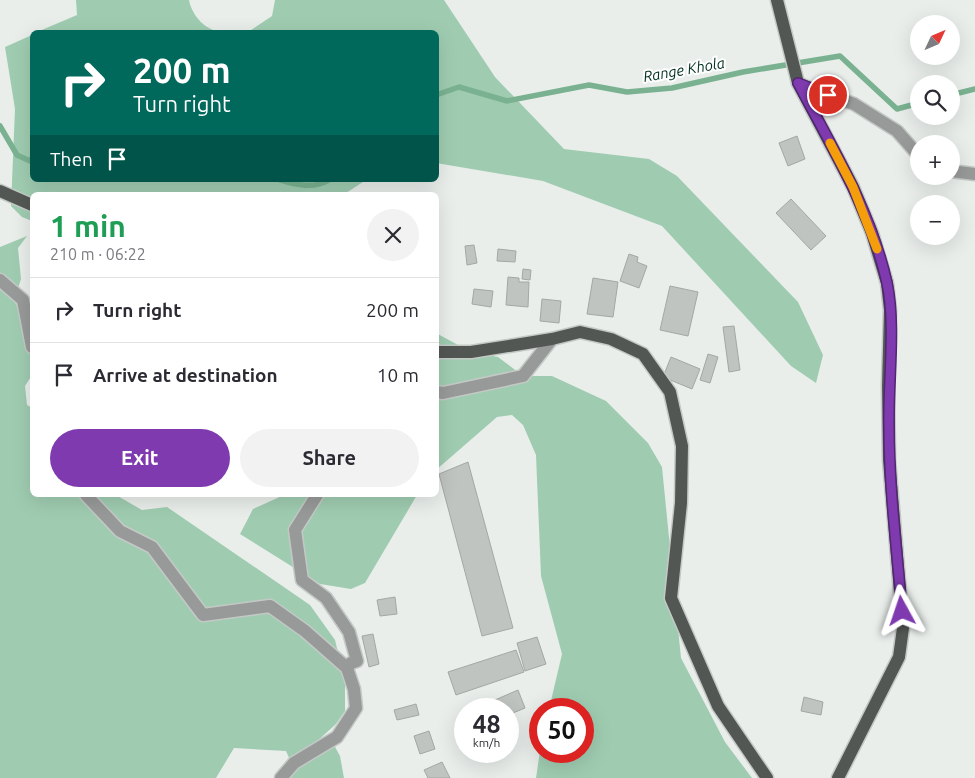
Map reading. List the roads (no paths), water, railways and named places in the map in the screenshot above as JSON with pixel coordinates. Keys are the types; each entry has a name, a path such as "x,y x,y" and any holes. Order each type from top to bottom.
{"main road":[{"path":"777,0 798,83 853,187 872,233 887,283 890,310 889,460 903,628 899,657 838,778"},
{"path":"0,191 30,204"},
{"path":"439,352 471,352 552,339 580,332 611,338 643,354 670,392 682,446 681,503 671,598 718,706 767,778"}],"street":[{"path":"798,83 854,104 897,131 910,146"},
{"path":"960,172 975,174"},
{"path":"0,280 22,300 30,338"},
{"path":"439,392 523,376 552,339"},
{"path":"88,497 120,532 152,547 203,615 270,606 305,631 347,668 354,689 356,708 337,738 294,762 281,778"},
{"path":"316,497 295,530 302,580 326,598 349,632 357,662 351,663 347,668"}],"waterway":[{"name":"Range Khola","path":"439,94 459,87 507,101 589,85 627,92 672,88 743,72 840,56 897,109 910,105"},
{"name":"Range Khola","path":"960,93 975,89"},
{"name":"Range Khola","path":"0,126 17,155 30,161"},
{"name":"Range Khola","path":"288,182 299,185 325,182"}]}
